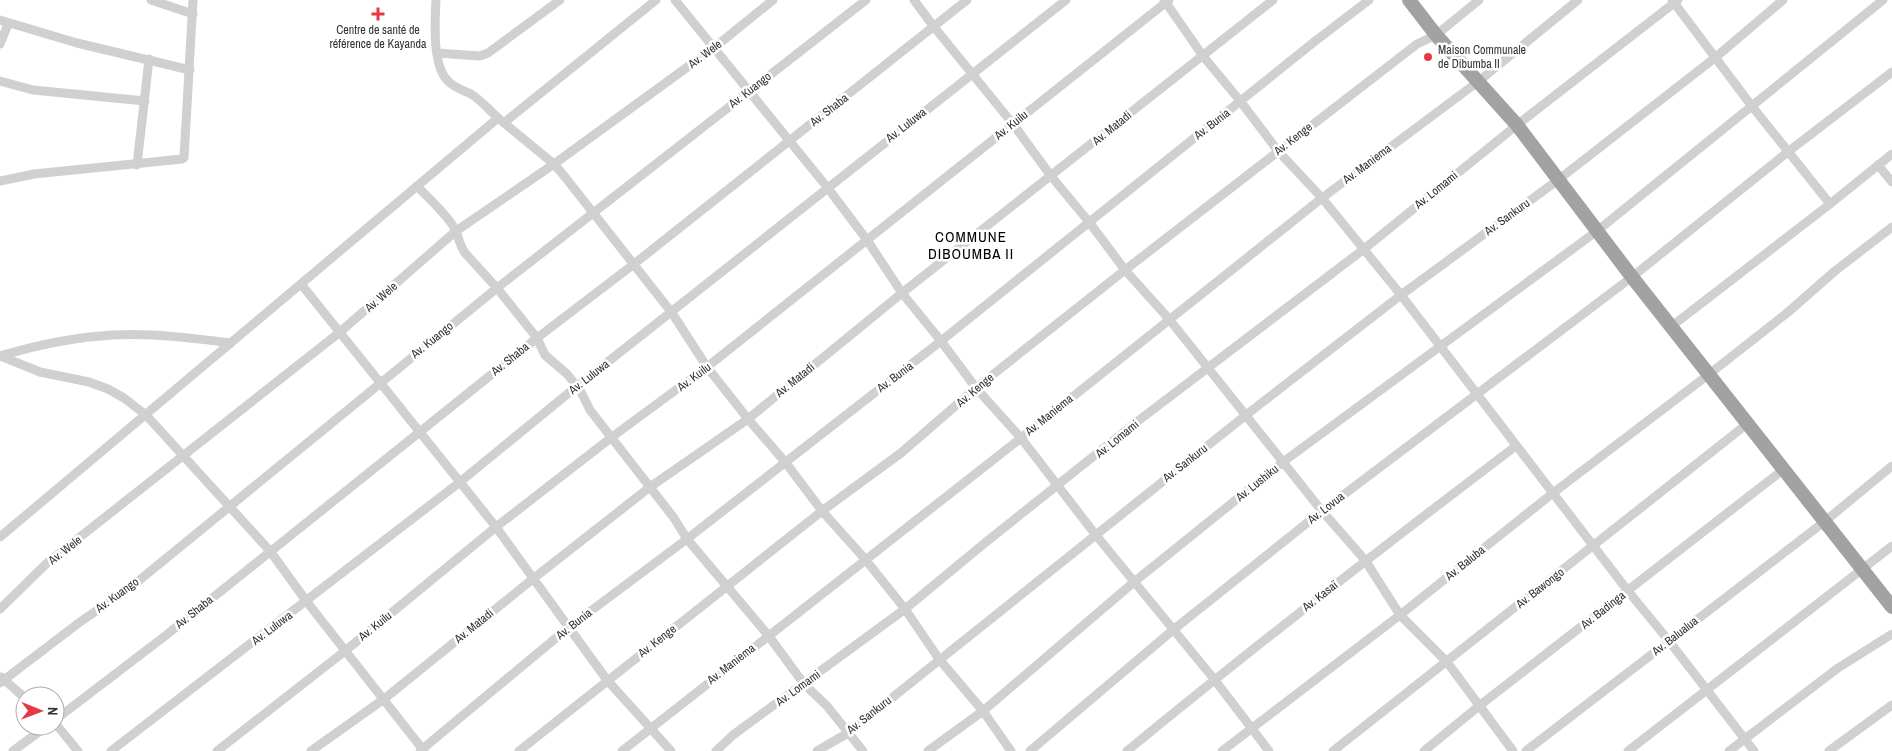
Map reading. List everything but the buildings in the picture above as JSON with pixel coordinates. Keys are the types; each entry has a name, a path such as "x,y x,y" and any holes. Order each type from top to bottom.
{"highway":[{"path":"1409,0 1436,35 1517,125 1708,375 1892,607"}],"street":[{"path":"151,0 192,14"},
{"path":"0,181 34,174 182,160 184,158 193,0"},
{"path":"436,0 437,53 439,64 448,81 477,99 554,164 672,313 707,367 748,419 786,462 822,511 865,559 905,609 939,659 983,711 1011,751"},
{"path":"437,53 480,56 488,53 560,0"},
{"path":"0,537 417,186 656,0"},
{"path":"676,0 827,187 867,240 902,293 976,388 1021,438 1095,534 1214,680 1269,751"},
{"name":"Av. Wele","path":"0,608 47,563 340,332 456,231 554,164 715,47 773,0"},
{"name":"Av. Kuango","path":"1,680 131,587 497,288 866,0"},
{"path":"914,0 1013,124 1125,270 1209,367 1282,462 1365,560 1400,615 1447,662 1513,751"},
{"name":"Av. Shaba","path":"65,714 536,338 634,264 967,0"},
{"name":"Av. Luluwa","path":"111,751 307,602 460,482 827,187 1066,0"},
{"name":"Av. Matadi","path":"311,751 384,699 650,487 748,419 902,293 1273,0"},
{"name":"Av. Bunia","path":"422,750 568,628 687,539 941,341 1369,0"},
{"name":"Av. Kenge","path":"519,751 822,511 901,453 976,388 1125,270 1416,44 1436,35 1480,0"},
{"name":"Av. Maniema","path":"622,751 1021,438 1322,198 1479,81 1578,0"},
{"name":"Av. Sankuru","path":"817,751 848,733 1246,415 1401,295 1558,180 1716,57 1784,0"},
{"name":"Av. Lushiku","path":"928,751 983,711 1134,582 1282,462 1596,230 1883,0"},
{"path":"1166,1 1202,56 1241,102 1278,151 1322,198 1401,295 1628,591 1754,751"},
{"name":"Av. Kuilu","path":"217,751 345,651 496,526 707,367 1166,1"},
{"path":"1675,1 1751,105 1830,204"},
{"name":"Av. Lomami","path":"716,751 733,735 905,609 986,542 1209,367 1364,249 1517,125 1675,1"},
{"path":"0,44 4,22 77,43 190,70"},
{"path":"137,165 149,59"},
{"name":"Av. Lovua","path":"1030,751 1173,630 1322,511 1632,277 1789,151 1892,72"},
{"path":"0,81 33,90 145,101"},
{"path":"1672,326 1892,154"},
{"path":"1878,165 1892,182"},
{"path":"417,186 456,231 464,253 497,288 536,338 546,355 561,368 576,387 590,410 674,518 687,539 768,635 804,684 827,706 863,751"},
{"name":"Av. Baluba","path":"1222,751 1400,615 1553,493 1708,375 1892,227"},
{"path":"301,284 496,526 607,680 671,751"},
{"path":"0,356 26,348 114,335 172,336 231,343"},
{"path":"0,356 40,372 89,382 108,389 124,398 146,415 270,551 307,602 422,750"},
{"name":"Av. Bawongo","path":"1333,751 1747,424"},
{"name":"Av. Kasaï","path":"1127,751 1365,560 1516,446"},
{"name":"Av. Balualua","path":"1526,751 1824,522 1892,466"},
{"name":"Av. Badinga","path":"1424,751 1478,706 1784,470"},
{"path":"1628,751 1892,546"},
{"path":"1729,751 1838,668 1892,634"},
{"path":"1,680 15,690"},
{"path":"1829,751 1892,705"},
{"path":"65,735 78,751"},
{"path":"13,751 33,736"}],"place":[{"name":"Centre de santé de référence de Kayanda","path":"378,14"},
{"name":"Maison Communale de Dibumba II","path":"1428,57"}],"district":[{"name":"COMMUNE DIBOUMBA II","path":"971,246"}]}
